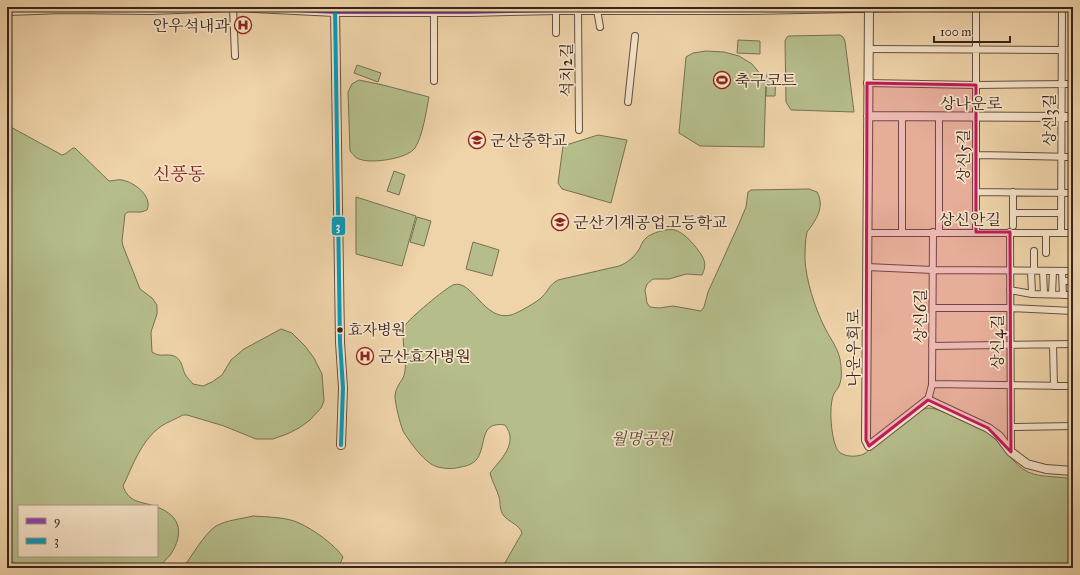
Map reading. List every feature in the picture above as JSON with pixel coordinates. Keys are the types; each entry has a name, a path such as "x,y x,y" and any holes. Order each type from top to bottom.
{"street":[{"path":"7,11 64,8 230,7"},
{"path":"235,56 234,7 335,9 556,8 578,10 907,7"},
{"name":"상신5길","path":"976,7 976,232"},
{"name":"상신3길","path":"1061,233 1062,7"},
{"path":"556,8 556,33"},
{"name":"나운우회로","path":"869,8 867,83 866,440 869,446 928,400"},
{"path":"335,9 340,334 344,388 341,446"},
{"path":"434,9 434,81"},
{"name":"석치2길","path":"578,10 579,130"},
{"path":"597,10 600,27"},
{"path":"628,102 635,36"},
{"path":"868,49 1062,50"},
{"path":"867,83 976,85 1073,84"},
{"name":"상나운로","path":"868,116 1073,117"},
{"path":"902,116 902,232"},
{"name":"상신6길","path":"928,400 932,384 933,270 936,232 939,116"},
{"path":"976,155 1073,157"},
{"path":"976,192 1073,193"},
{"name":"상신4길","path":"1011,452 1010,271 1013,192"},
{"path":"1013,213 1061,213"},
{"name":"상신안길","path":"867,233 976,232 1012,229 1046,233 1073,233"},
{"path":"1046,233 1046,253"},
{"path":"1032,294 1034,251"},
{"path":"867,267 933,270 1073,271"},
{"path":"1043,271 1044,294"},
{"path":"1052,271 1052,294"},
{"path":"1062,271 1064,294"},
{"path":"1063,281 1073,281"},
{"path":"1010,290 1032,294 1073,295"},
{"path":"933,308 1010,308 1073,311"},
{"path":"932,346 1073,344"},
{"path":"1053,345 1054,386"},
{"path":"932,384 1073,386"},
{"path":"928,400 988,428 999,436 1011,452 1027,464 1046,469 1073,471"},
{"path":"1011,427 1073,426"}],"highlighted area":[{"path":"867,83 976,85 976,232 1010,232 1011,452 988,428 928,400 869,446 866,440"}],"green space":[{"path":"840,35 845,41 854,112 791,110 786,102 785,41 787,37"},
{"path":"738,40 760,41 760,54 737,53"},
{"path":"706,51 724,52 739,56 752,64 766,81 764,147 700,146 679,133 686,57 693,53"},
{"path":"357,65 381,73 378,82 354,73"},
{"path":"767,74 776,74 775,96 766,96"},
{"path":"359,80 429,97 420,137 415,148 411,152 397,158 372,161 355,157 350,151 348,92 352,84"},
{"path":"7,125 62,155 75,148 109,181 127,181 141,190 145,195 148,205 147,210 141,212 128,212 125,214 122,241 140,289 152,298 157,305 157,314 151,332 152,352 158,355 171,355 177,357 186,375 193,384 203,386 222,375 231,360 244,349 281,329 292,333 314,358 322,374 324,401 321,408 310,420 299,428 273,439 256,439 224,426 187,415 183,415 160,427 153,433 143,446 123,486 128,496 150,505 18,505 18,557 158,557 158,508 171,515 178,526 179,532 178,539 171,554 159,568 7,568"},
{"path":"598,135 627,140 611,203 562,189 558,183 563,146"},
{"path":"394,171 405,175 399,195 387,191"},
{"name":"월명공원","path":"809,189 817,192 820,200 820,207 818,215 806,235 805,260 807,276 817,311 840,359 840,383 832,401 831,422 834,442 840,453 848,456 864,454 915,414 928,408 940,410 981,427 997,440 1022,469 1033,474 1073,479 1073,568 502,568 522,533 517,526 502,514 500,500 490,473 507,450 510,438 509,432 505,425 497,425 487,430 477,459 463,467 438,467 428,462 418,452 403,431 395,399 397,388 405,371 403,336 405,326 408,322 428,304 453,285 460,285 466,288 493,312 502,315 514,314 540,299 558,280 622,265 634,256 643,241 648,236 664,230 678,231 694,244 704,259 704,271 702,275 686,274 669,279 653,279 647,284 645,290 647,303 650,307 659,308 673,306 701,311 746,207 748,192 751,190"},
{"path":"356,197 416,216 402,266 356,254"},
{"path":"417,217 431,221 424,246 410,242"},
{"path":"473,242 499,250 492,276 466,269"},
{"path":"253,516 283,518 305,526 335,547 343,557 340,564 335,568 183,568 203,539 216,526 229,521"}],"transit line":[{"name":"9","path":"236,7 335,12 746,10 907,7"},
{"name":"3","path":"335,7 340,342 343,388 341,445"}],"place":[{"name":"안우석내과","path":"243,25"},
{"name":"축구코트","path":"722,80"},
{"name":"군산중학교","path":"477,140"},
{"name":"군산기계공업고등학교","path":"560,222"},
{"name":"효자병원","path":"340,330"},
{"name":"군산효자병원","path":"365,356"}],"district":[{"name":"신풍동","path":"179,174"}]}
